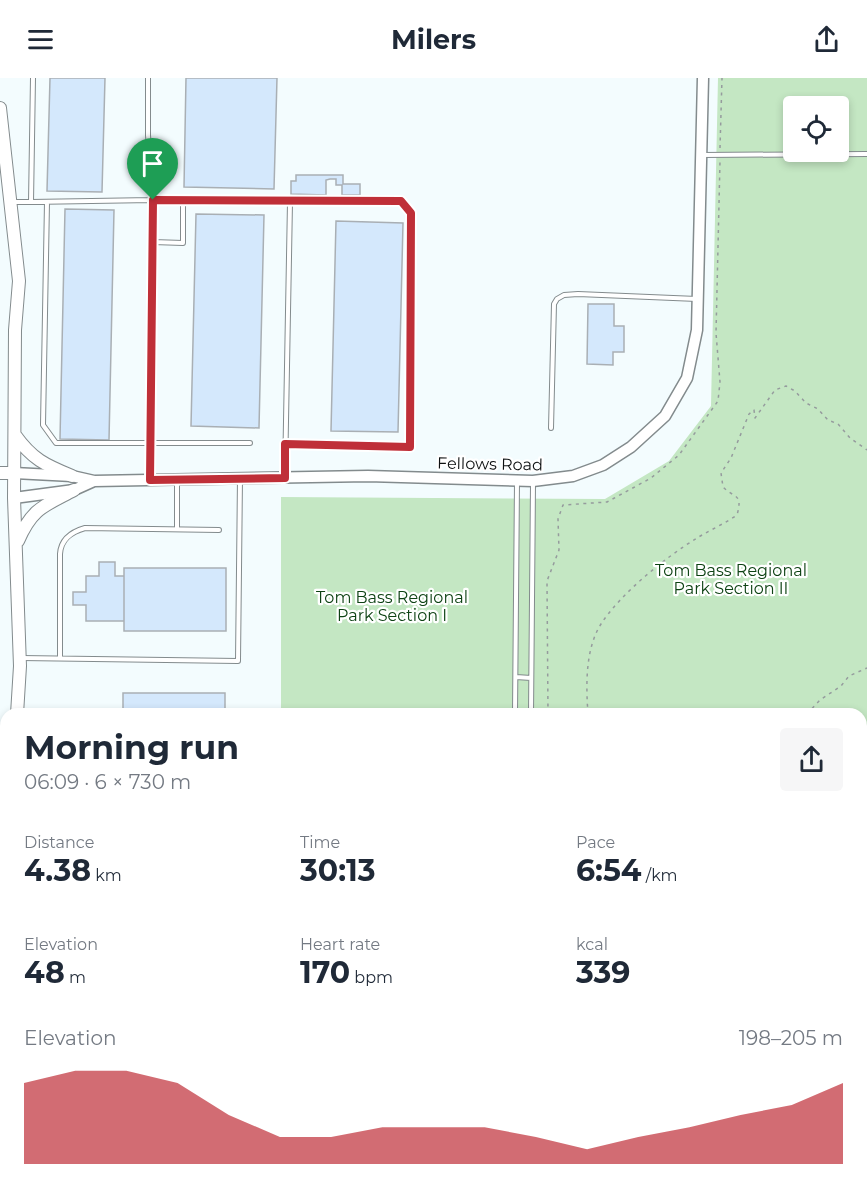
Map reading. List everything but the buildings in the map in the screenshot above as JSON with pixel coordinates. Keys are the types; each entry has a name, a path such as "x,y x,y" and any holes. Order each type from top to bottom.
{"main road":[{"path":"0,108 19,281 15,330 14,473 20,658 16,708"},
{"path":"15,435 27,452 40,463 72,476"},
{"path":"0,473 14,473"},
{"path":"16,545 27,520 39,509 74,490"},
{"path":"0,498 14,498"}],"street":[{"name":"Fellows Road","path":"14,473 72,476 94,482 368,476 533,482 560,480 590,471 631,447 659,422 680,393 692,363 697,330 703,78"},
{"name":"Fellows Road","path":"14,498 74,490 94,482"}],"lane":[{"path":"31,202 33,78"},
{"path":"148,78 148,135 153,200 150,480"},
{"path":"701,155 867,154"},
{"path":"153,242 183,243 183,200"},
{"path":"10,202 401,201 411,213 410,447 285,444"},
{"path":"47,202 43,425 56,443 250,443"},
{"path":"285,478 290,202"},
{"path":"551,428 554,304 557,299 564,295 594,294 698,299"},
{"path":"20,658 238,661 240,478"},
{"path":"177,480 177,529"},
{"path":"515,708 517,481"},
{"path":"531,708 533,482"},
{"path":"60,658 60,554 63,541 69,535 85,528 219,530"},
{"path":"516,678 531,678"}],"path":[{"path":"548,708 547,581 559,550 558,519 563,505 601,503 651,478 679,455 718,401 720,382 716,333 722,78"},
{"path":"588,708 587,668 601,625 626,595 660,566 697,538 737,515 740,502 737,496 723,487 721,473 731,458 749,414 754,410 755,418 771,394 781,386 786,386 795,391 806,403 818,409 828,420 838,424 850,438 867,450"},
{"path":"813,708 841,686 849,676 867,668"}],"green space":[{"name":"Tom Bass Regional Park Section II","path":"718,78 867,78 867,708 281,708 281,497 605,499 669,461 711,406"}],"route":[{"path":"153,200 401,201 411,213 410,447 285,444 285,478 150,480 153,200"}],"park label":[{"name":"Tom Bass Regional Park Section I","path":"392,606"}]}
